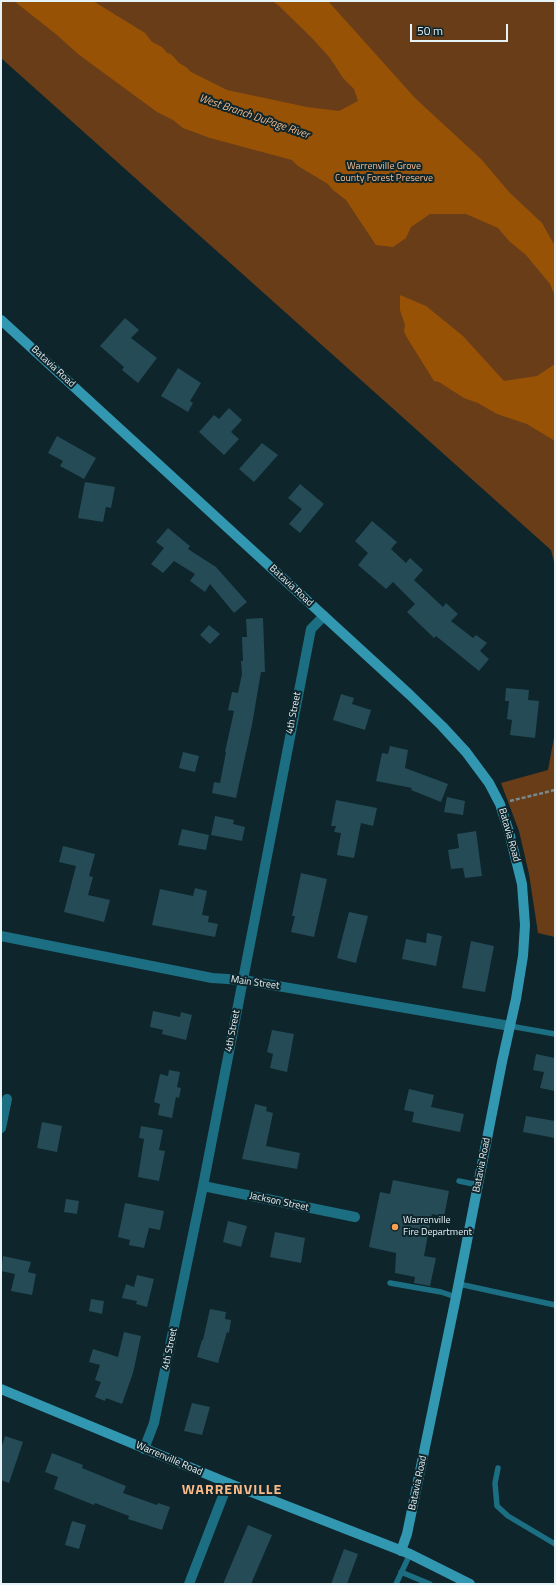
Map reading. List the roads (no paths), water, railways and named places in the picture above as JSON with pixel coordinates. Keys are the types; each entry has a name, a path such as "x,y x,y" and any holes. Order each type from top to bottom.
{"main road":[{"name":"Batavia Road","path":"1,320 442,726 466,752 489,783 500,804 510,832 522,884 525,925 523,956 516,999 502,1062 459,1284 409,1527 406,1553"},
{"name":"Warrenville Road","path":"1,1389 144,1449 406,1553 470,1584"}],"street":[{"name":"4th Street","path":"144,1449 154,1423 203,1186 310,629 324,616"},
{"name":"Main Street","path":"1,936 212,978 243,980 510,1026"},
{"path":"1,1128 7,1099"},
{"name":"Jackson Street","path":"203,1186 355,1217"},
{"path":"189,1584 228,1483"}],"lane":[{"path":"510,1026 555,1034"},
{"path":"460,1181 478,1185"},
{"path":"390,1283 441,1292 456,1298"},
{"path":"459,1284 555,1305"},
{"path":"498,1468 495,1489 497,1506 508,1516 555,1544"},
{"path":"396,1584 406,1553"},
{"path":"401,1572 430,1584"}],"water":[{"name":"West Branch DuPage River","path":"14,1 93,1 145,33 152,42 162,47 167,53 171,54 179,63 191,72 227,90 307,107 339,111 358,101 354,89 343,78 330,58 311,37 272,1 328,1 415,98 481,159 510,193 542,223 555,246 555,296 550,284 526,255 509,241 498,228 466,214 430,214 411,227 406,238 393,247 376,245 346,200 328,184 298,166 292,160 210,138 183,128 173,120 157,112 78,54 57,35"},
{"path":"400,295 426,306 463,336 504,381 537,376 555,364 555,441 527,424 497,414 478,403 464,398 439,382 434,381 404,331 405,325 400,310"}],"place":[{"name":"Warrenville Fire Department","path":"395,1227"}],"district":[{"name":"WARRENVILLE","path":"232,1491"}],"park label":[{"name":"Warrenville Grove County Forest Preserve","path":"384,172"}]}
